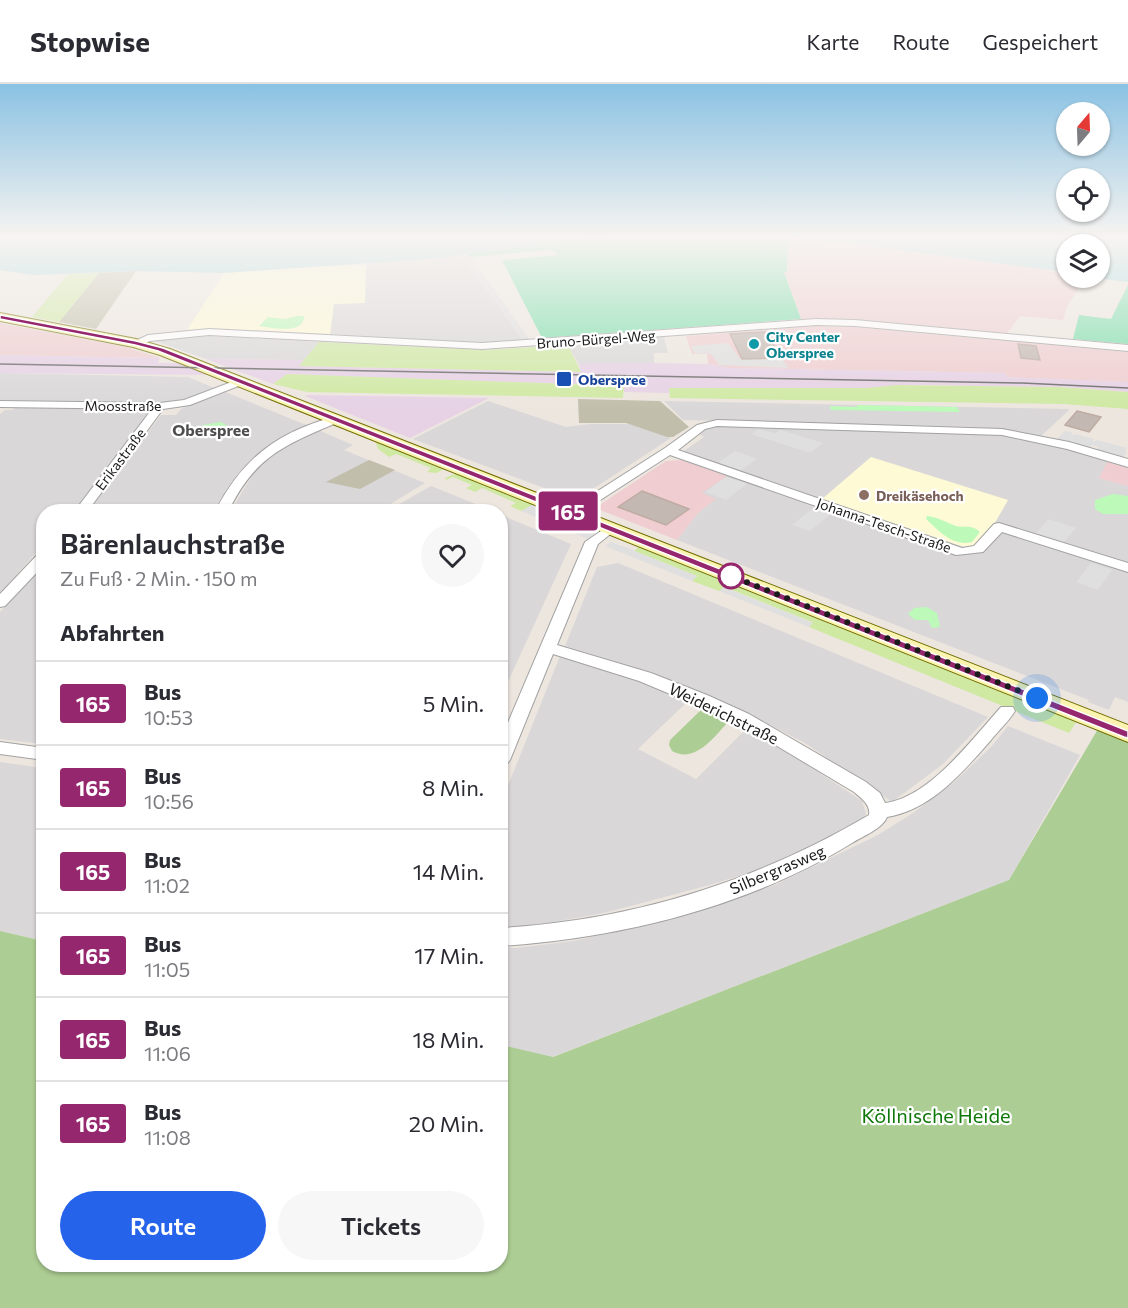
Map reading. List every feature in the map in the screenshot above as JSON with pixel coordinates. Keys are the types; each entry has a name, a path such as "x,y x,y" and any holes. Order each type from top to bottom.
{"main road":[{"path":"0,317 136,343 242,381 1128,734"}],"street":[{"name":"Bruno-Bürgel-Weg","path":"136,343 148,338 209,332 482,346 802,322 836,322 1128,348"},
{"name":"Moosstraße","path":"2,406 160,406 186,403 242,381"},
{"name":"Erikastraße","path":"86,504 160,406"},
{"path":"226,504 245,471 261,457 337,418"},
{"path":"572,512 669,451 701,427 717,423 1002,432 1028,436 1128,463"},
{"name":"Johanna-Tesch-Straße","path":"669,451 962,552 978,549 999,527 1128,568"},
{"path":"508,744 550,648 592,542 611,528"},
{"path":"0,603 36,565"},
{"name":"Weiderichstraße","path":"550,648 645,677 743,718 860,787 873,798 879,811"},
{"path":"879,811 901,809 939,783 1007,711"},
{"path":"0,748 36,753"},
{"name":"Silbergrasweg","path":"508,937 533,937 578,931 669,910 758,880 846,839 877,819 879,811"}],"shaded area":[{"path":"81,295 119,295 96,329 59,322"},
{"path":"210,295 365,295 365,303 334,304 330,334 211,328 187,330"},
{"path":"365,295 498,295 529,339 490,343 330,334 334,304 365,303"},
{"path":"490,295 497,295 528,337 521,338"},
{"path":"792,295 1074,295 1063,320 1020,316 1007,333 850,319 801,319"},
{"path":"0,323 126,347 160,358 0,355"},
{"path":"812,326 854,327 1128,352 1128,382 1006,377 1005,373 729,368 708,364 707,354 692,354 686,336"},
{"path":"207,336 319,342 304,360 206,359 155,341"},
{"path":"664,337 668,353 654,353 654,363 579,365 568,345"},
{"path":"728,343 740,359 782,358 788,368 719,365 711,354 694,353 691,346"},
{"path":"0,355 160,358 158,363 179,363 208,375 0,373"},
{"path":"206,359 304,360 300,366 581,372 579,365 591,363 654,363 708,364 729,368 1005,373 1006,377 1128,382 1128,392 1059,387 919,385 867,388 670,388 669,393 624,392 624,386 288,374 273,384"},
{"path":"0,373 188,377 217,389 187,401 170,404 0,401"},
{"path":"223,391 311,427 273,445 253,458 239,473 220,504 93,504 161,415 176,415 181,409"},
{"path":"305,396 489,398 410,438"},
{"path":"578,399 660,401 689,427 673,437 667,437 626,423 579,423"},
{"path":"488,401 566,427 591,424 629,424 671,438 576,500 413,439"},
{"path":"664,401 1069,410 1040,437 978,427 683,420"},
{"path":"15,406 155,409 80,504 36,504 36,553 0,593 0,414 5,410 12,410"},
{"path":"709,427 1003,435 1031,439 1109,460 1099,478 1128,486 1128,702 1115,697 1109,710 1088,702 1089,700 677,540 698,513 716,499 701,493 734,470 684,451 704,437 698,433"},
{"path":"759,429 775,433 781,430 823,443 810,453 751,434"},
{"path":"318,430 353,445 344,450 425,483 390,504 235,504 258,466 283,447"},
{"path":"1065,431 1073,433 1071,436 1076,434 1094,439 1092,442 1097,440 1127,448 1125,451 1127,452 1122,458 1097,450 1099,447 1092,445 1089,449 1073,444 1075,442 1072,441 1069,444 1056,440"},
{"path":"735,451 757,459 741,470 718,463"},
{"path":"871,457 1008,500 996,521 974,546 964,547 822,499"},
{"path":"369,460 395,470 360,489 326,482"},
{"path":"682,460 727,476 702,493 716,499 698,513 677,540 595,508 666,461"},
{"path":"1107,462 1128,468 1128,486 1099,478"},
{"path":"726,477 747,484 726,500 705,492"},
{"path":"431,486 476,504 399,504"},
{"path":"534,504 598,530 588,539 521,511"},
{"path":"813,508 831,514 810,531 792,525"},
{"path":"508,518 571,544 508,682"},
{"path":"1048,519 1076,528 1064,542 1036,533"},
{"path":"611,542 697,576 692,581 605,546"},
{"path":"618,563 988,717 943,764 892,802 805,743 728,704 651,672 565,646 597,567"},
{"path":"1091,563 1112,570 1098,590 1076,582"},
{"path":"36,573 36,743 0,739 0,612"},
{"path":"724,587 813,623 809,627 719,591"},
{"path":"560,656 624,676 688,701 638,749 696,779 746,729 773,742 862,801 866,814 861,822 825,840 760,869 710,885 604,913 531,926 508,927 508,786"},
{"path":"1008,726 1080,755 1009,880 552,1057 508,1047 508,947 573,941 626,930 730,901 777,884 878,835 913,813 953,783 991,747"},
{"path":"0,762 36,767 36,939 0,931"}],"green space":[{"path":"50,295 81,295 59,322 32,317"},
{"path":"520,295 792,295 801,319 542,338"},
{"path":"1123,295 1128,295 1128,344 1073,339 1079,315 1111,319"},
{"path":"304,316 303,322 293,328 279,329 259,326 268,317 285,319"},
{"path":"319,342 483,350 568,345 581,372 299,366"},
{"path":"287,374 624,386 623,398 307,392 273,384"},
{"path":"897,385 1059,387 1128,392 1128,409 1064,404 670,398 669,388 867,388"},
{"path":"857,405 957,407 960,412 831,410 830,406 857,407"},
{"path":"221,422 236,432 217,437 207,436 198,431 203,425"},
{"path":"375,441 445,469 436,473 427,472 431,468 396,454 389,457 378,449"},
{"path":"457,473 534,504 521,511 510,506 516,503 482,488 475,492 466,488 472,485 453,477 446,480 445,478"},
{"path":"1113,494 1128,496 1128,514 1103,514 1095,509 1095,500"},
{"path":"927,516 956,526 974,528 980,532 972,542 959,542 941,533 926,519"},
{"path":"641,545 1077,721 1069,733 809,627 812,622 725,587 719,591 692,581 697,576 634,551"},
{"path":"927,607 937,613 940,627 932,628 928,620 915,620 908,614 914,608"},
{"path":"707,709 726,718 728,722 710,741 696,751 680,754 672,751 669,745 670,740 701,710"},
{"name":"Köllnische Heide","path":"1098,729 1128,742 1128,1308 0,1308 0,931 36,939 36,1272 508,1272 508,1047 553,1057 1009,880"}],"building":[{"name":"City Center Oberspree","path":"765,332 782,358 742,359 730,334"},
{"path":"1018,344 1036,346 1040,360 1021,358"},
{"path":"1077,411 1101,417 1089,432 1065,425"},
{"path":"642,491 689,509 666,525 618,507"}],"tram line":[{"path":"0,364 1022,383 1128,388"}],"bus line":[{"name":"165","path":"0,317 136,343 160,350 337,418 1128,734"}],"place":[{"name":"City Center Oberspree","path":"754,344"},
{"name":"Oberspree","path":"564,379"},
{"name":"Dreikäsehoch","path":"864,495"}],"district":[{"name":"Oberspree","path":"211,429"}],"route":[{"path":"731,576 729,575 1037,698"}]}
